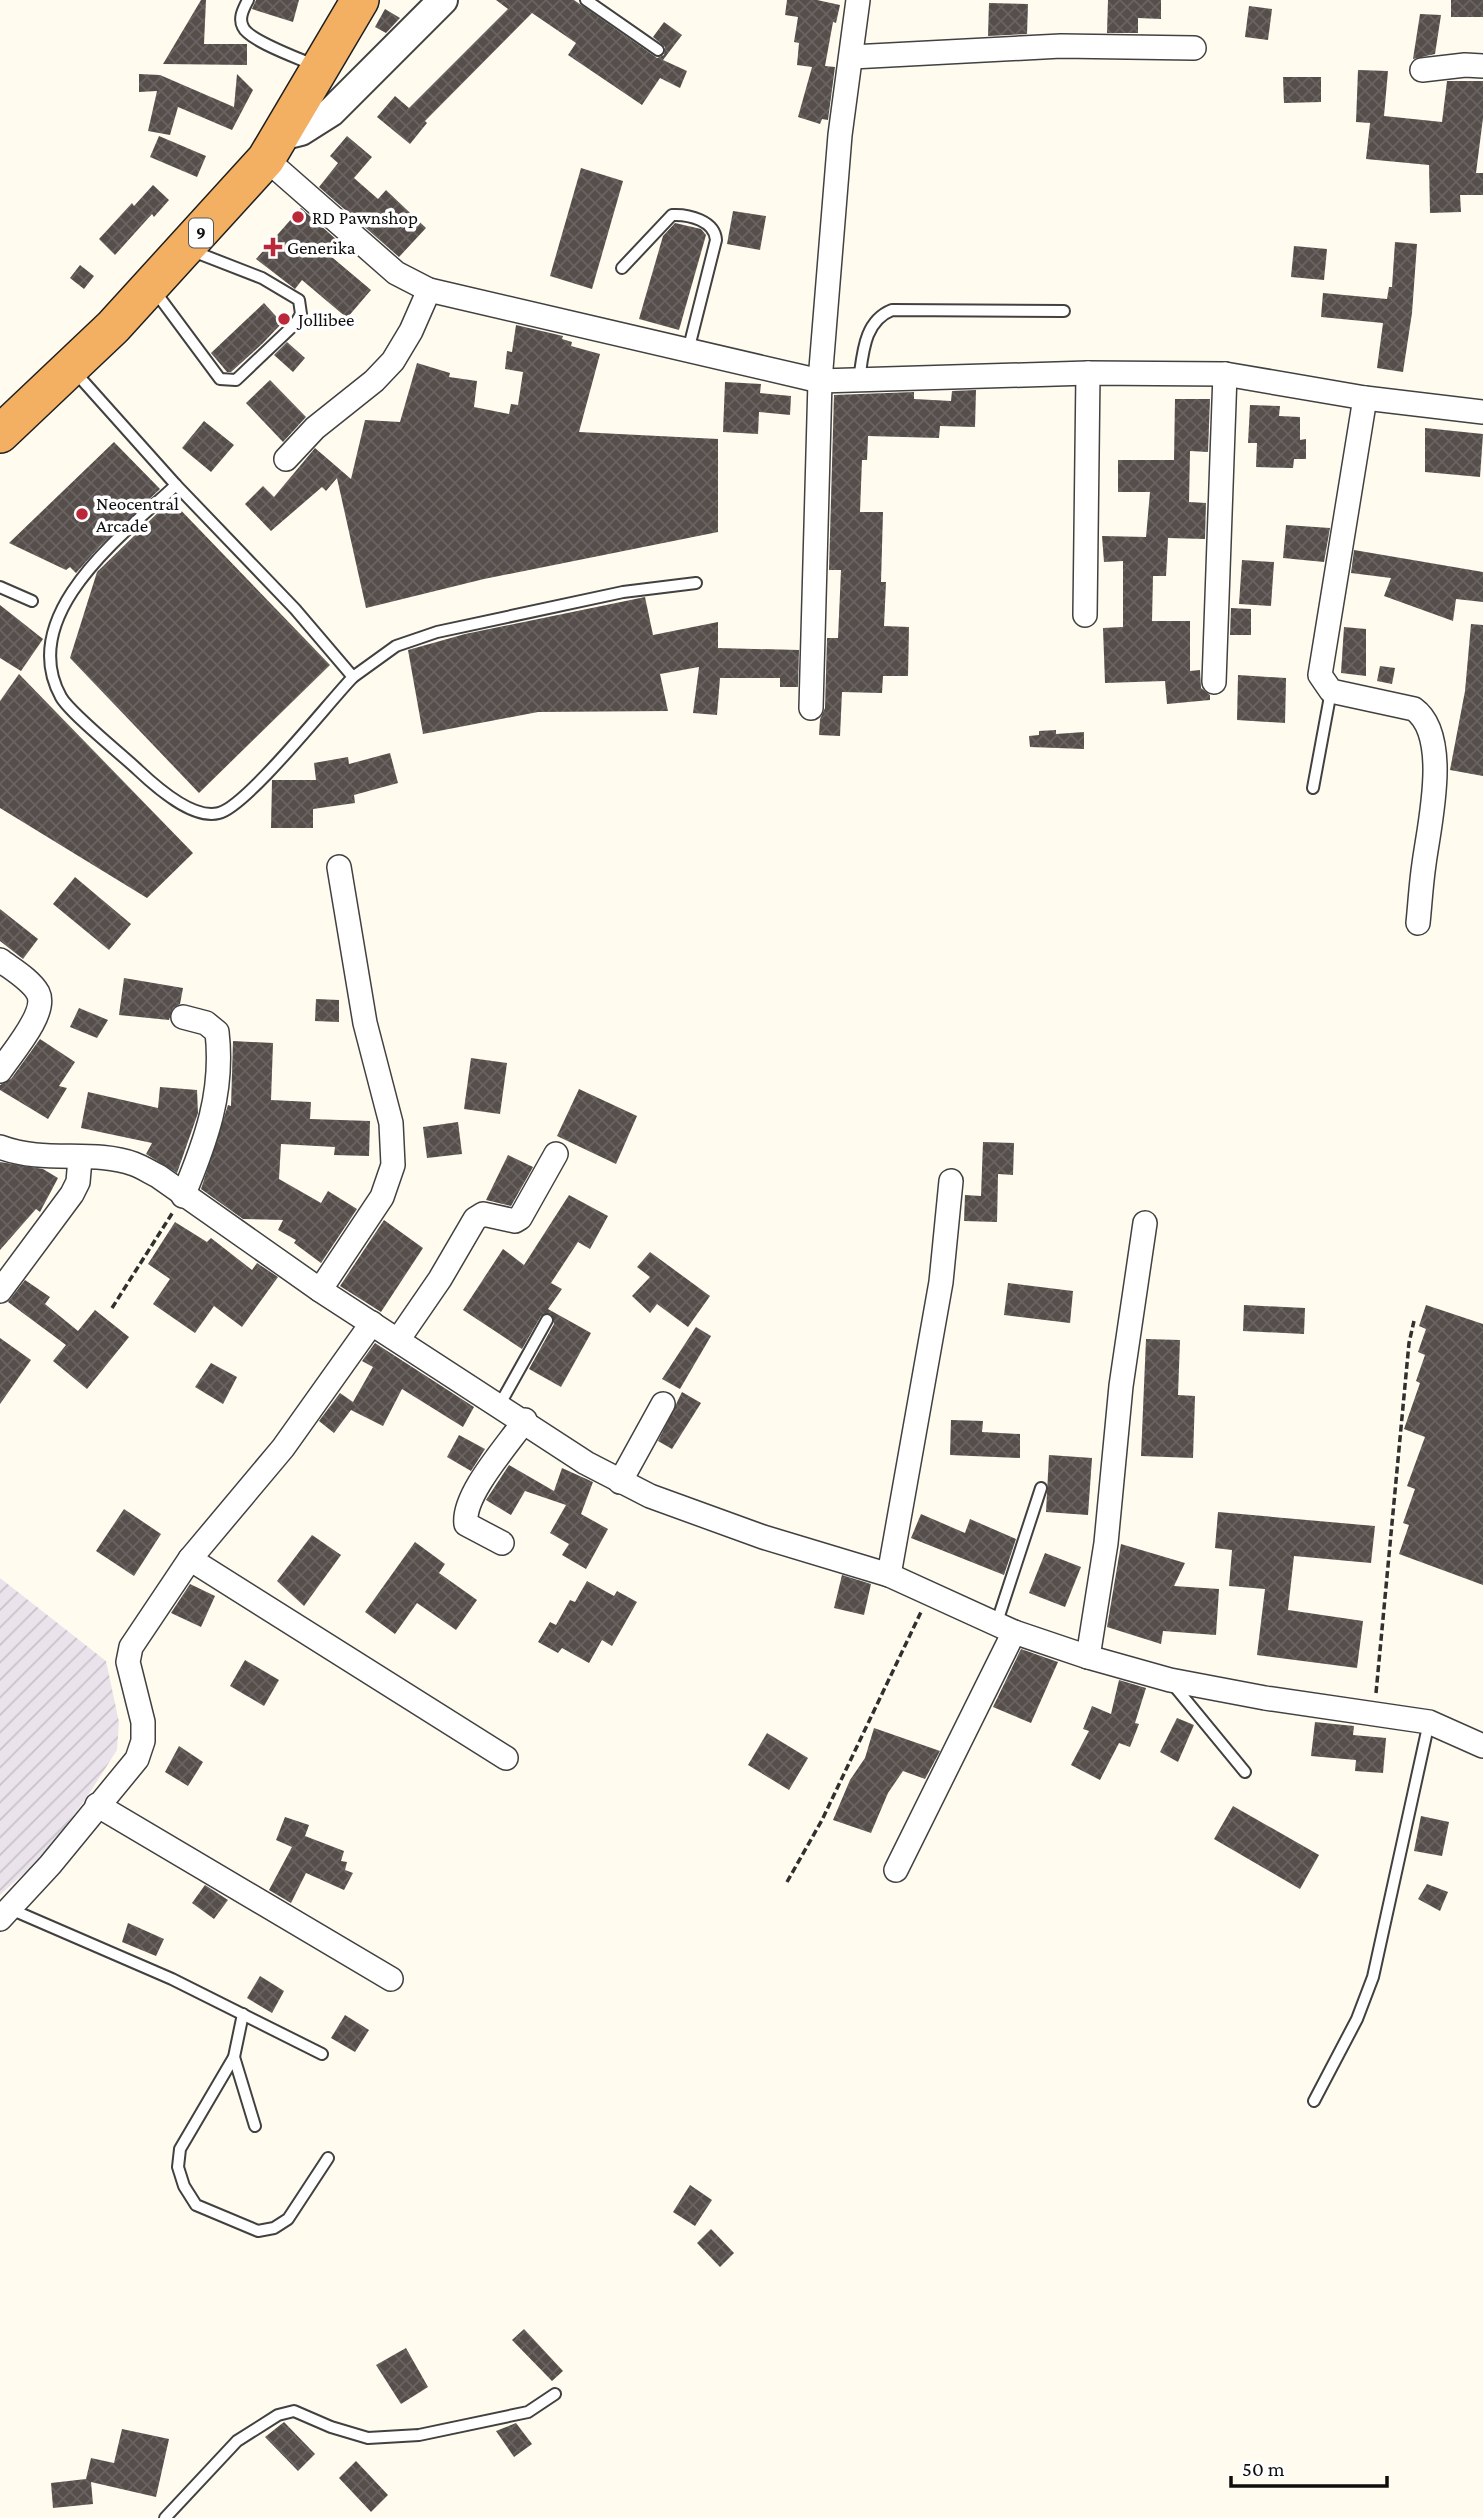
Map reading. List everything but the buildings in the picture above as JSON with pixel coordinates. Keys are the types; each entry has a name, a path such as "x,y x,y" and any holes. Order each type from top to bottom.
{"highway":[{"name":"9","path":"0,433 71,368 152,287 273,148 360,0"}],"street":[{"path":"443,0 331,112 273,148 396,273 429,290 820,381 1088,373 1225,374 1365,398 1483,412"},
{"path":"811,708 820,381 840,135 858,0"},
{"path":"852,57 1061,46 1194,48"},
{"path":"1422,70 1465,65 1483,66"},
{"path":"286,459 315,428 393,361 411,331 429,290"},
{"path":"1085,615 1088,373"},
{"path":"1214,682 1225,374"},
{"path":"1365,398 1320,661 1320,675 1331,691 1414,709 1423,715 1427,725 1436,785 1418,923"},
{"path":"320,1290 382,1197 393,1165 391,1123 365,1023 340,867"},
{"path":"0,960 31,985 38,994 41,1005 37,1017 0,1071"},
{"path":"183,1017 206,1023 217,1032 220,1072 207,1139 183,1196"},
{"path":"0,1147 49,1158 134,1164 320,1290 620,1482 763,1537 889,1575 1005,1628 1088,1657 1170,1680 1317,1707 1372,1712 1429,1722 1483,1746"},
{"path":"398,1340 440,1279 475,1219 483,1214 515,1221 520,1218 556,1154"},
{"path":"0,1291 72,1194 78,1182 80,1159"},
{"path":"889,1575 941,1282 951,1181"},
{"path":"1088,1657 1106,1543 1121,1385 1145,1223"},
{"path":"4,1914 50,1865 137,1759 144,1741 141,1704 128,1662 131,1647 190,1559 283,1448 372,1323"},
{"path":"620,1482 663,1404"},
{"path":"502,1543 466,1524 465,1515 477,1489 525,1420"},
{"path":"190,1559 506,1758"},
{"path":"896,1870 1005,1628"},
{"path":"97,1805 391,1979"}],"lane":[{"path":"248,0 241,16 243,27 251,36 321,68"},
{"path":"586,0 658,50"},
{"path":"622,268 672,215 710,224 716,230 716,240 688,351"},
{"path":"152,287 220,379 227,382 236,380 295,324 301,314 299,300 262,278 187,248"},
{"path":"859,380 870,326 879,315 892,310 1064,311"},
{"path":"71,368 176,485 295,609 353,677"},
{"path":"176,485 92,562 78,582 54,629 50,660 62,698 160,792 204,815 220,813 232,806 269,771 353,677 396,646 437,632 623,592 696,583"},
{"path":"0,587 32,601"},
{"path":"1313,788 1331,691"},
{"path":"500,1404 547,1320"},
{"path":"1005,1628 1041,1488"},
{"path":"1170,1680 1245,1772"},
{"path":"1314,2101 1357,2019 1373,1977 1429,1722"},
{"path":"4,1914 172,1979 322,2054"},
{"path":"243,2014 234,2057 180,2149 178,2167 184,2186 196,2205 258,2231 274,2228 288,2219 328,2158"},
{"path":"234,2057 255,2126"},
{"path":"165,2518 237,2441 278,2415 294,2412 368,2438 419,2435 528,2412 555,2393"}],"path":[{"path":"112,1308 183,1196"},
{"path":"1372,1712 1378,1681 1388,1555 1414,1321"},
{"path":"787,1882 892,1678 929,1594"}],"shaded area":[{"path":"0,1578 106,1661 119,1722 117,1750 85,1800 40,1859 0,1895"}],"place":[{"name":"RD Pawnshop","path":"298,217"},
{"name":"Generika","path":"273,247"},
{"name":"Jollibee","path":"284,319"},
{"name":"Neocentral Arcade","path":"82,514"}]}
